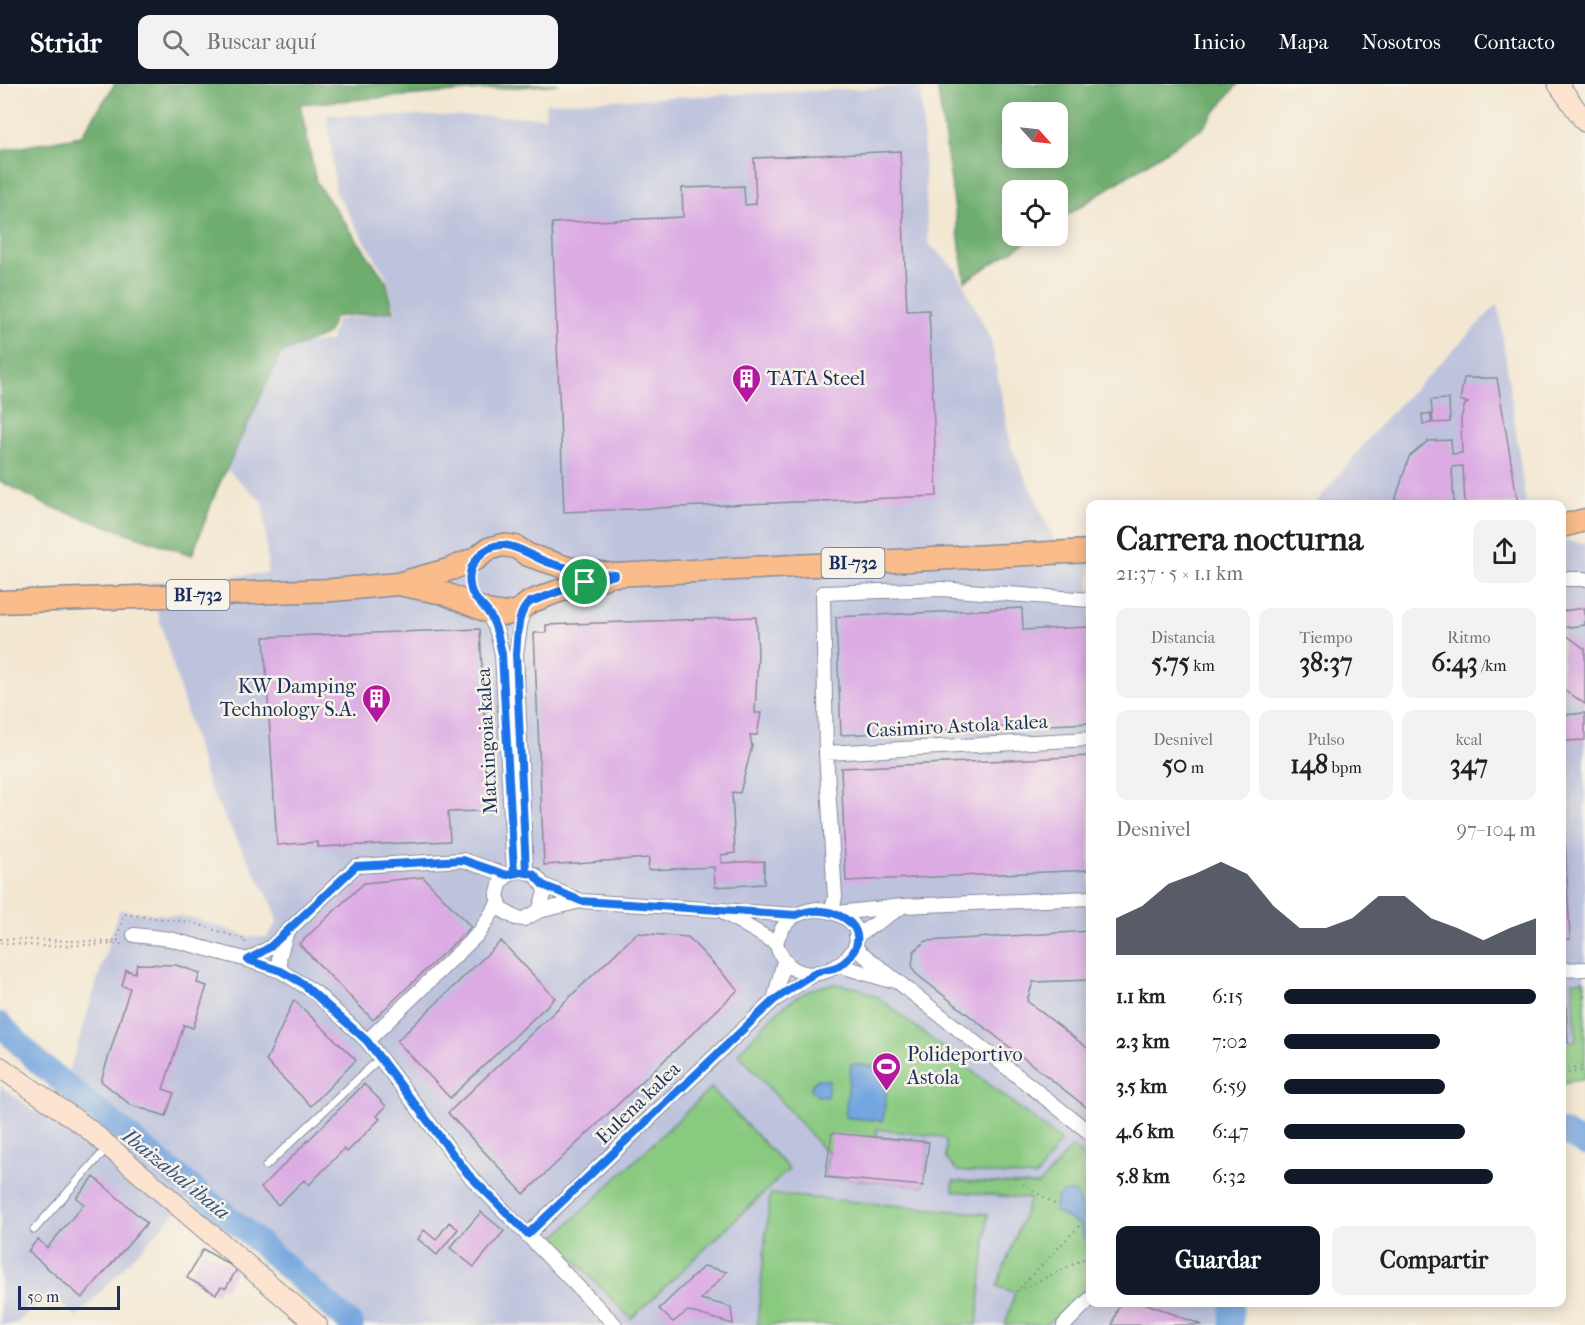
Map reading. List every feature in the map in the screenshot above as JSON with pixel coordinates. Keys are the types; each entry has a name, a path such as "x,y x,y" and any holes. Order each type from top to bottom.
{"main road":[{"path":"1566,524 1585,520"},
{"path":"1566,531 1585,533"},
{"name":"BI-732","path":"0,602 333,590 397,584 424,578 477,558 488,549 502,545 516,547 528,555 571,569 615,575 1086,551"},
{"path":"527,605 538,581 536,567 528,555"},
{"path":"477,558 470,571 470,585 484,609"},
{"name":"BI-732","path":"397,584 443,593 484,609 506,614 575,585 615,575"}],"street":[{"path":"1558,84 1585,122"},
{"path":"835,912 826,753 823,593 941,589 1086,600"},
{"name":"Matxingoia kalea","path":"516,872 516,654 527,605"},
{"name":"Matxingoia kalea","path":"484,609 497,632 502,654 516,872"},
{"name":"Casimiro Astola kalea","path":"826,753 1086,739"},
{"path":"463,860 498,888"},
{"path":"248,960 270,947 356,866 463,860 533,874 543,885 581,901"},
{"path":"479,933 498,903 498,888 516,872"},
{"path":"817,909 834,880"},
{"path":"539,911 545,899 543,885"},
{"path":"776,943 779,930 786,921 796,915 817,909 835,912 903,906 1086,898"},
{"path":"498,903 508,915 524,919 539,911 581,901 721,912 796,915"},
{"path":"841,966 855,942 903,906"},
{"path":"721,912 776,943 784,961 774,1000"},
{"path":"835,912 847,919 855,942 896,982 1086,1130"},
{"path":"367,1041 479,933 508,915"},
{"path":"281,971 279,958 288,929"},
{"path":"131,940 170,939 248,960 281,971 316,993 367,1041 468,1174 615,1325"},
{"path":"784,961 805,972 818,972 841,966 896,982"},
{"path":"1566,971 1582,975"},
{"name":"Eulena kalea","path":"528,1234 774,1000 818,972"},
{"path":"0,1066 53,1102 109,1146 317,1325"},
{"path":"1064,1325 1086,1303"}],"lane":[{"path":"266,1166 380,1058"},
{"path":"34,1230 109,1146"}],"path":[{"path":"0,943 43,946 112,945 131,940"},
{"path":"1582,975 1585,1000"},
{"path":"1566,1068 1585,1066"},
{"path":"1566,1073 1585,1070"},
{"path":"1023,1184 1055,1204"},
{"path":"1080,1225 1016,1293 1086,1258"}],"shaded area":[{"path":"921,86 928,243 956,270 991,340 1011,447 1066,564 1086,562 1086,1307 1220,1307 1218,1325 340,1325 191,1196 77,1317 49,1294 15,1325 0,1325 0,1086 38,1114 71,1066 119,910 193,918 250,937 267,937 277,922 274,908 208,786 149,583 268,573 263,502 218,462 227,352 331,341 336,320 396,311 386,276 336,193 327,115 545,117 546,103"},
{"path":"1498,304 1525,500 1318,500 1384,420"},
{"path":"1566,541 1585,543 1585,1079 1566,1082"}],"green space":[{"path":"115,84 558,84 300,104 316,182 386,281 394,311 334,317 328,334 281,353 217,489 192,555 48,506 0,481 0,151 81,136"},
{"path":"937,84 1238,84 1202,128 1068,215 1068,180 1002,180 1002,246 1020,246 965,281"},
{"path":"1573,981 1585,981 1585,1079 1566,1082 1566,1042 1576,1040"},
{"name":"Polideportivo Astola","path":"835,984 858,988 879,998 1061,1141 1036,1177 957,1171 946,1159 946,1141 942,1137 877,1129 877,1137 929,1142 923,1186 825,1177 828,1151 822,1148 738,1053 770,1019 793,1000 805,992"},
{"path":"711,1088 789,1169 631,1319 554,1238"},
{"path":"1072,1147 1086,1159 1086,1287 1056,1317 1044,1325 1005,1325 1015,1293 997,1286 1030,1199 953,1191 953,1181 1039,1185"},
{"path":"770,1194 988,1214 977,1325 757,1325"}],"water":[{"path":"851,1064 889,1068 883,1121 845,1117"},
{"path":"818,1079 829,1080 827,1097 811,1091 812,1084"},
{"path":"1066,1192 1074,1192 1081,1206 1086,1210 1086,1240 1080,1225 1054,1211 1057,1197"}],"building":[{"name":"TATA Steel","path":"900,151 907,311 929,310 937,496 564,512 552,223 683,217 682,188 744,186 745,205 756,204 754,158"},
{"path":"1464,378 1497,378 1517,500 1465,500 1463,466 1452,467 1454,500 1395,500 1409,457 1428,441 1451,440 1452,454 1462,453 1461,418 1465,404 1468,403 1460,400"},
{"path":"1449,399 1450,422 1433,423 1431,400"},
{"path":"1422,414 1431,414 1431,423 1423,424"},
{"path":"1022,608 1023,630 1086,627 1086,723 841,735 836,617"},
{"path":"1585,608 1585,625 1566,627 1566,610"},
{"path":"756,617 758,653 755,713 761,713 757,735 750,735 752,746 740,793 732,792 735,853 721,855 721,863 764,861 764,884 715,887 714,867 648,870 649,858 544,865 534,633 546,633 546,625"},
{"name":"KW Damping Technology S.A.","path":"480,629 489,811 448,812 450,841 318,847 318,842 277,845 264,637"},
{"path":"1566,635 1585,649 1585,704 1566,691"},
{"path":"1585,713 1585,740 1566,741 1566,715"},
{"path":"1086,756 1086,870 846,881 841,768"},
{"path":"1566,859 1570,939 1566,939"},
{"path":"423,877 471,927 373,1020 299,944 364,883"},
{"path":"1086,931 1086,980 1033,982 1027,1001 1086,1047 1086,1107 915,973 912,965 914,951 926,941"},
{"path":"637,933 688,937 738,990 524,1194 448,1113"},
{"path":"501,941 555,998 450,1098 397,1041"},
{"path":"137,964 176,965 200,973 197,983 207,986 193,1028 184,1025 163,1089 174,1093 166,1116 131,1105 101,1081 130,988 122,986 126,970 135,973"},
{"path":"294,1000 356,1060 311,1106 266,1061"},
{"path":"1566,1005 1568,1043 1566,1043"},
{"path":"364,1084 386,1106 377,1116 380,1119 347,1152 344,1149 309,1185 304,1180 278,1205 261,1188"},
{"path":"832,1133 929,1142 923,1186 825,1177"},
{"path":"94,1177 147,1223 82,1298 28,1251 38,1239 47,1248 84,1204 76,1198"},
{"path":"481,1212 504,1231 474,1267 450,1248"},
{"path":"449,1222 458,1229 437,1255 418,1239 424,1230 436,1240"},
{"path":"203,1249 237,1269 226,1288 221,1287 216,1294 187,1278"},
{"path":"704,1266 727,1272 701,1299 731,1307 733,1324 688,1311 673,1322 659,1309"},
{"path":"1118,1307 1155,1307 1202,1325 1112,1325"}],"waterway":[{"name":"Ibaizabal ibaia","path":"0,1024 39,1063 248,1233 352,1325"},
{"name":"Ibaizabal ibaia","path":"1566,1134 1585,1144"},
{"name":"Ibaizabal ibaia","path":"1231,1325 1232,1307"}],"place":[{"name":"TATA Steel","path":"746,404"},
{"name":"KW Damping Technology S.A.","path":"377,724"},
{"name":"Polideportivo Astola","path":"886,1092"}],"route":[{"path":"585,582 530,602 523,607 518,628 516,654 526,871 514,871 507,875 463,860 356,866 270,947 248,960 281,971 302,983 316,993 367,1041 468,1174 528,1234 774,1000 818,972 841,966 855,948 856,936 853,927 847,919 832,911 807,910 796,915 721,912 581,901 543,885 533,874 526,871 520,870 514,871 502,654 497,632 487,611 475,599 470,585 470,571 477,558 488,549 502,545 516,547 528,555 571,569 615,575 585,582"}]}
